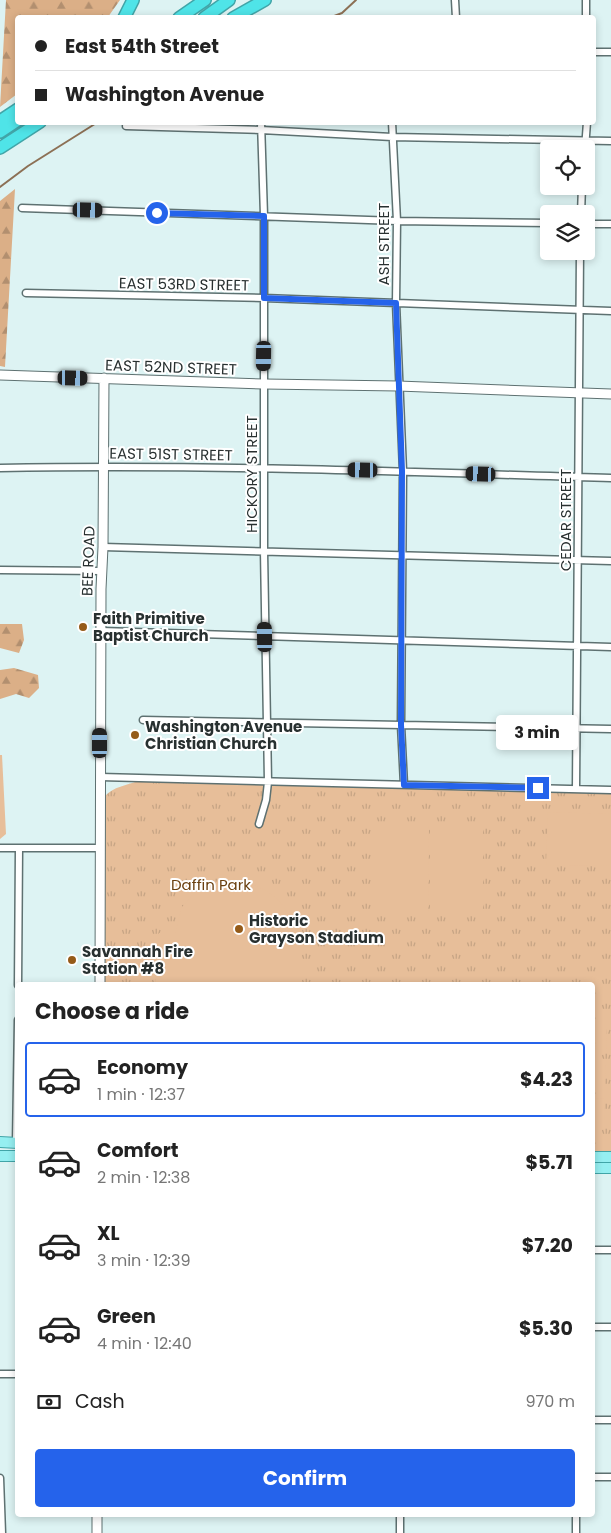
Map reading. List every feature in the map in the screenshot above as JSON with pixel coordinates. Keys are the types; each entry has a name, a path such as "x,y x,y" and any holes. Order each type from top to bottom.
{"highway":[{"path":"126,15 133,0"},
{"path":"183,15 205,0"},
{"path":"208,15 228,0"},
{"path":"238,15 265,0"},
{"path":"0,121 15,111"},
{"path":"0,132 15,122"},
{"path":"0,148 35,125"}],"main road":[{"name":"EAST 52ND STREET","path":"0,375 611,394"},
{"name":"BEE ROAD","path":"100,982 101,572 103,547 104,378"},
{"path":"0,1142 15,1143"},
{"path":"0,1156 15,1156"},
{"path":"595,1158 611,1157"},
{"path":"595,1168 611,1168"},
{"path":"98,1517 98,1533"}],"street":[{"path":"455,0 456,15"},
{"path":"586,0 586,15"},
{"path":"596,52 611,52"},
{"name":"HICKORY STREET","path":"259,824 266,800 268,782 264,551 264,216 262,125"},
{"name":"ASH STREET","path":"392,125 397,221 396,303 402,471 401,725 404,785"},
{"path":"126,126 261,130 392,137 586,140 587,125"},
{"path":"595,140 611,141"},
{"path":"22,208 397,221 540,223"},
{"path":"595,224 611,224"},
{"name":"CEDAR STREET","path":"576,789 580,260"},
{"name":"EAST 53RD STREET","path":"26,293 264,298 611,311"},
{"name":"EAST 51ST STREET","path":"0,468 104,466 264,468 611,478"},
{"path":"103,547 611,561"},
{"path":"0,570 101,572"},
{"path":"101,631 611,647"},
{"path":"143,720 611,730"},
{"path":"100,777 611,790"},
{"path":"0,848 100,848"},
{"path":"18,982 19,848"},
{"path":"595,1250 611,1250"},
{"path":"595,1327 611,1328"},
{"path":"0,1374 15,1374"},
{"path":"595,1420 611,1420"},
{"path":"595,1477 611,1477"},
{"path":"0,1478 2,1533"},
{"path":"400,1517 400,1533"},
{"path":"576,1517 576,1533"}],"green space":[{"path":"6,0 120,0 109,15 15,15 15,96 0,107"},
{"path":"15,189 5,367 0,366 0,201"},
{"path":"0,624 22,624 24,640 19,653 0,648"},
{"path":"14,668 38,675 39,688 29,698 16,694 0,699 0,670"},
{"path":"0,755 2,755 6,834 0,839"},
{"name":"Daffin Park","path":"138,781 611,794 611,1153 595,1153 595,982 104,982 105,796 116,788"},
{"path":"548,812 611,814 611,866 546,865"},
{"path":"376,825 429,825 428,913 376,913"},
{"path":"430,825 483,825 483,913 430,913"},
{"name":"Historic Grayson Stadium","path":"230,878 261,888 281,903 291,925 302,925 302,982 155,982 159,933 175,933 182,907 196,891 211,883"},
{"path":"596,1028 607,1028 606,1051 595,1051"},
{"path":"595,1063 606,1063 605,1086 595,1086"},
{"path":"595,1098 605,1099 604,1121 595,1121"}],"waterway":[{"path":"337,15 342,13 356,0"},
{"path":"0,187 28,166 93,125"}],"place":[{"name":"Faith Primitive Baptist Church","path":"83,627"},
{"name":"Washington Avenue Christian Church","path":"135,735"},
{"name":"Historic Grayson Stadium","path":"239,929"},
{"name":"Savannah Fire Station #8","path":"72,960"}],"route":[{"path":"157,213 264,216 264,298 396,303 402,471 401,725 404,785 538,788"}]}
